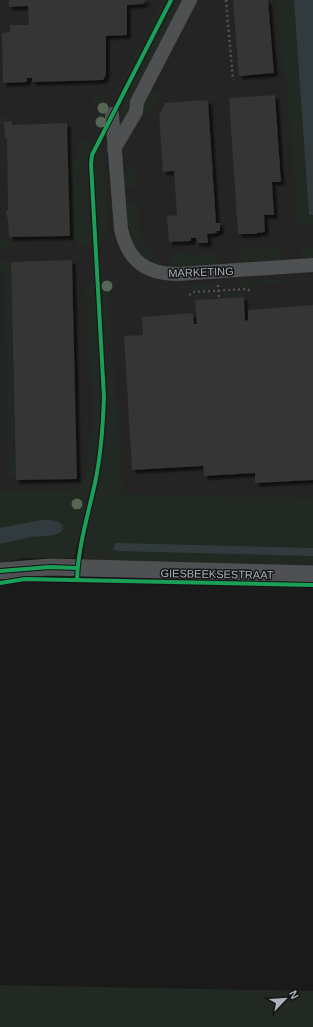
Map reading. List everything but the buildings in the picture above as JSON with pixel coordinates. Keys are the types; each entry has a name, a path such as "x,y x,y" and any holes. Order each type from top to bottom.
{"street":[{"path":"114,149 136,112 137,102 190,0"},
{"name":"MARKETING","path":"112,114 120,229 127,250 135,260 144,267 155,272 178,274 313,265"},
{"name":"GIESBEEKSESTRAAT","path":"0,571 50,567 313,574"}],"path":[{"path":"226,0 228,4 233,80"},
{"path":"189,295 194,292 247,289 250,291"}],"shaded area":[{"path":"0,0 313,0 313,552 115,546 0,548"},
{"path":"162,0 168,0 120,91 120,82"},
{"path":"176,0 183,0 132,111 121,131 119,109"},
{"path":"276,0 313,0 313,225 297,226 287,84 284,84"},
{"path":"294,0 313,0 313,215 309,215"},
{"path":"162,92 149,115 141,111 150,93"},
{"path":"93,94 100,94 104,96 106,117 100,130 97,120 100,105 94,105"},
{"path":"0,117 12,117 12,122 5,122 4,125 0,125"},
{"path":"87,140 93,142 87,159 87,178 69,179 68,158 76,157 81,141"},
{"path":"99,148 104,153 109,233 99,241 94,169 96,155"},
{"path":"134,162 137,188 125,189 124,175"},
{"path":"87,180 92,244 78,246 70,236 69,181"},
{"path":"126,203 138,203 139,227 143,242 146,248 159,259 159,265 141,255 135,248 129,232"},
{"path":"9,237 9,249 0,248 0,238"},
{"path":"313,246 313,258 306,259 298,251 298,248"},
{"path":"280,247 281,257 276,261 244,263 241,260 241,250"},
{"path":"189,252 190,255 218,253 218,262 214,264 172,266 170,254"},
{"path":"10,260 15,446 8,446 4,273 0,273 0,262"},
{"path":"114,275 117,276 119,283 110,289 110,308 123,493 313,498 313,567 83,561 86,538 102,464 108,402 102,282"},
{"path":"311,277 311,280 237,287 237,282"},
{"path":"93,283 100,373 99,427 92,475 74,557 23,558 0,563 0,491 77,490 85,476 93,417 85,289"},
{"path":"215,283 216,289 180,289 180,286"},
{"path":"154,285 178,286 178,289 150,291"},
{"path":"243,292 244,297 222,298 222,293"},
{"path":"216,293 217,298 195,300 195,295"},
{"path":"8,456 16,456 16,477 9,478"},
{"path":"41,520 58,522 62,525 63,529 61,532 53,535 31,537 0,544 0,528"},
{"path":"116,543 313,548 313,556 117,551 113,549"},
{"path":"0,985 313,991 313,1027 0,1027"}],"cycle path":[{"path":"77,580 81,543 99,462 104,397 91,164 92,155 171,0"},
{"path":"0,571 50,567 77,568"},
{"path":"0,583 25,579 313,585"}]}
